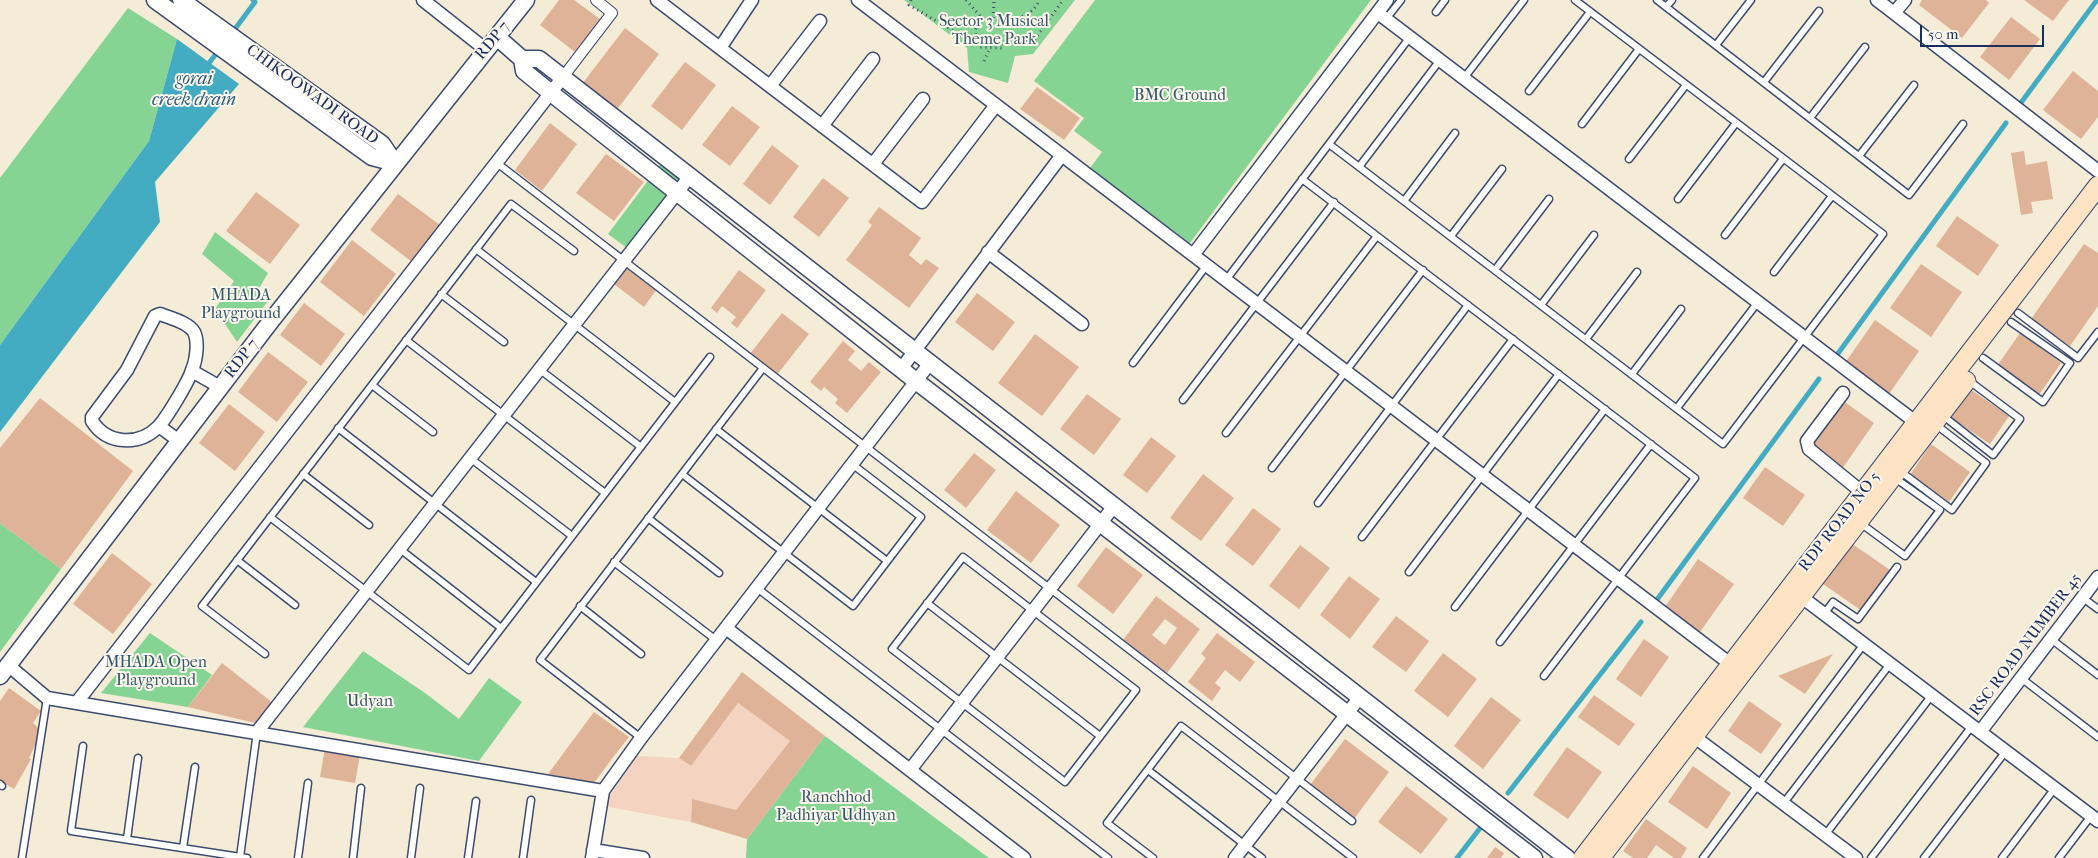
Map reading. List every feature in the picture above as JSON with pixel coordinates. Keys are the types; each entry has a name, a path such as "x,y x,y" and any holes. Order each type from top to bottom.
{"main road":[{"name":"RDP ROAD NO 5","path":"1795,592 1858,521 1896,473 2098,186"},
{"name":"RDP ROAD NO 5","path":"1583,858 1738,669 1795,592 1863,492 1930,423 1967,379 2098,207"},
{"name":"RDP ROAD NO 5","path":"1600,858 1688,732"}],"street":[{"name":"CHIKOOWADI ROAD","path":"155,0 186,10 260,66 372,156 395,163"},
{"path":"423,0 485,49"},
{"name":"RDP 7","path":"4,670 220,387 485,49 497,37 526,0"},
{"path":"77,702 612,13 596,0"},
{"path":"656,0 672,5 720,48 922,202 996,105"},
{"path":"720,48 752,0"},
{"path":"858,0 1738,669"},
{"path":"1193,255 1382,16 1387,0"},
{"path":"1877,0 2098,171"},
{"path":"1894,13 1904,0"},
{"path":"1382,16 1804,337 1930,423"},
{"path":"770,86 820,21"},
{"path":"497,37 522,59 524,70 551,93 678,191 916,381 1534,858"},
{"path":"522,59 539,59 563,77 1567,858"},
{"path":"822,126 873,60"},
{"path":"873,164 923,99"},
{"path":"901,368 1062,155"},
{"path":"257,732 690,176"},
{"path":"988,252 1082,324"},
{"path":"160,314 192,329 195,334 195,358 192,371 159,426 140,439 116,440 108,437 92,421 92,417 127,370 155,316 160,314"},
{"path":"644,858 593,854 603,791 641,738 930,363"},
{"path":"192,371 220,387"},
{"path":"1843,393 1807,441 1808,449 1863,492"},
{"path":"159,426 179,441"},
{"path":"910,770 1114,506"},
{"name":"RSC ROAD NUMBER 45","path":"1976,729 2021,678 2098,577"},
{"path":"1795,592 2095,818"},
{"path":"726,628 1024,858"},
{"path":"4,670 48,698 603,791"},
{"path":"1236,858 1360,697"},
{"path":"1688,732 1856,858"}],"lane":[{"path":"1382,16 1401,0"},
{"path":"1436,12 1445,0"},
{"path":"1464,78 1524,0"},
{"path":"1329,144 1723,444 1883,234 1575,0"},
{"path":"1657,0 1909,194 1963,124"},
{"path":"1666,7 1672,0"},
{"path":"1716,45 1751,0"},
{"path":"1764,82 1819,11"},
{"path":"1529,91 1590,12"},
{"path":"1226,280 1410,37"},
{"path":"1810,118 1865,47"},
{"path":"1582,124 1639,49"},
{"path":"1359,167 1440,60"},
{"path":"1629,158 1686,84"},
{"path":"1859,156 1914,86"},
{"path":"1678,199 1736,123"},
{"path":"1404,201 1455,134"},
{"path":"1724,235 1783,158"},
{"path":"497,162 1352,822"},
{"path":"1451,236 1502,169"},
{"path":"1302,179 1695,478 1544,676"},
{"path":"1774,272 1832,196"},
{"path":"1495,270 1549,199"},
{"path":"1183,400 1334,202"},
{"path":"265,654 202,606 338,428 511,204 574,251"},
{"path":"1541,305 1594,235"},
{"path":"1226,434 1377,236"},
{"path":"476,249 675,402"},
{"path":"1133,362 1207,265"},
{"path":"1272,468 1423,270"},
{"path":"1586,339 1636,272"},
{"path":"441,294 504,342"},
{"path":"1677,408 1758,302"},
{"path":"1318,503 1468,305"},
{"path":"1632,374 1682,309"},
{"path":"2014,317 2078,358 2098,332"},
{"path":"1983,358 2043,402 2070,363 2014,317"},
{"path":"1362,537 1513,339"},
{"path":"406,340 605,493"},
{"path":"270,517 468,670 710,357"},
{"path":"641,738 540,660 764,368"},
{"path":"539,369 640,447"},
{"path":"1409,572 1560,374"},
{"path":"1930,423 1993,455 2020,419 1967,379"},
{"path":"372,385 433,432"},
{"path":"1455,607 1605,409"},
{"path":"1896,473 1952,510 1986,463 1930,423"},
{"path":"338,428 536,582"},
{"path":"716,429 887,561"},
{"path":"1500,642 1651,444"},
{"path":"470,458 572,536"},
{"path":"682,474 853,606 921,517 852,464"},
{"path":"1858,521 1905,556 1940,510 1896,473"},
{"path":"303,474 369,525"},
{"path":"648,518 718,573"},
{"path":"399,549 501,628"},
{"path":"963,557 1136,690 1065,782 892,649 928,603 963,557"},
{"path":"237,560 295,605"},
{"path":"614,562 716,640"},
{"path":"1824,614 1833,602 1858,619 1897,567"},
{"path":"757,588 1108,858"},
{"path":"2083,598 2098,609"},
{"path":"928,603 1100,736"},
{"path":"580,606 641,654"},
{"path":"2051,639 2098,675"},
{"path":"1703,858 1864,644"},
{"path":"1784,804 1890,664"},
{"path":"2021,678 2098,737"},
{"path":"1825,835 1932,695"},
{"path":"22,858 48,698"},
{"path":"1153,858 1107,823 1181,726 1353,858"},
{"path":"1871,858 1976,729"},
{"path":"84,746 71,831 243,857 257,732"},
{"path":"1924,858 2006,751"},
{"path":"127,839 138,758"},
{"path":"183,848 195,768"},
{"path":"1148,770 1262,858"},
{"path":"298,858 308,783"},
{"path":"353,858 361,788"},
{"path":"411,858 420,788"},
{"path":"2002,858 2055,788"},
{"path":"523,858 531,800"},
{"path":"468,858 476,801"},
{"path":"2059,858 2095,818"}],"path":[{"path":"911,0 909,5 962,36 970,40 975,38"},
{"path":"966,0 982,18"},
{"path":"993,18 994,0"},
{"path":"1003,22 1006,38 1003,48 980,48 975,38 976,21 982,18 993,18 1003,22 1014,21 1033,10 1039,0"},
{"path":"1006,38 1033,42 1063,0"},
{"path":"984,60 990,48"}],"shaded area":[{"path":"738,703 790,741 736,810 692,799 691,822 603,806 637,756 679,758 691,766"}],"green space":[{"name":"Sector 3 Musical Theme Park","path":"904,0 1075,0 1033,54 1015,56 1008,83 969,72 967,48"},
{"name":"BMC Ground","path":"1095,0 1371,0 1190,243 1090,168 1102,152 1074,131 1084,118 1034,81"},
{"path":"128,8 177,39 149,141 0,345 0,178"},
{"path":"662,162 681,178 627,248 608,234"},
{"name":"MHADA Playground","path":"215,232 268,273 257,292 268,301 237,342 215,309 234,281 202,254"},
{"path":"0,523 61,569 0,652"},
{"name":"MHADA Open Playground","path":"150,633 212,675 188,707 101,693"},
{"name":"Udyan","path":"363,651 425,693 459,719 489,678 522,702 479,761 303,727"},
{"name":"Ranchhod Padhiyar Udhyan","path":"825,736 989,858 746,858 747,839"}],"water":[{"name":"gorai creek drain","path":"177,39 239,84 155,182 160,222 0,432 0,345 149,141"}],"building":[{"path":"559,0 574,0 604,22 579,55 540,25"},
{"path":"1922,0 1986,0 1989,3 1962,38 1919,5"},
{"path":"2024,0 2069,0 2053,21"},
{"path":"2011,17 2040,39 2009,80 1980,57"},
{"path":"625,28 659,54 616,111 582,84"},
{"path":"685,62 716,85 682,130 651,106"},
{"path":"2073,71 2098,91 2098,117 2081,139 2043,110"},
{"path":"1037,87 1080,118 1064,140 1020,109"},
{"path":"732,106 760,127 730,166 702,145"},
{"path":"550,123 577,144 542,191 515,170"},
{"path":"772,145 799,166 770,205 743,184"},
{"path":"2024,151 2026,165 2047,161 2053,199 2031,202 2033,213 2021,215 2011,153"},
{"path":"606,154 644,182 614,221 576,193"},
{"path":"823,178 849,198 819,237 793,217"},
{"path":"256,192 300,225 270,264 226,231"},
{"path":"398,194 444,228 416,265 370,230"},
{"path":"879,207 921,238 909,255 921,265 926,259 939,268 909,308 846,260 872,225 868,222"},
{"path":"1957,216 1999,245 1978,276 1936,246"},
{"path":"352,240 396,274 364,316 320,282"},
{"path":"2084,244 2098,253 2098,306 2070,346 2031,319"},
{"path":"1921,264 1962,292 1931,337 1890,308"},
{"path":"627,266 657,289 644,307 614,284"},
{"path":"739,270 766,290 737,328 731,323 736,317 722,306 717,313 711,308"},
{"path":"977,293 1015,322 993,351 955,322"},
{"path":"304,303 345,334 321,366 280,335"},
{"path":"782,313 809,334 776,376 749,355"},
{"path":"1875,320 1919,351 1889,394 1845,363"},
{"path":"2020,333 2061,363 2039,395 1997,366"},
{"path":"1035,334 1079,367 1042,416 998,383"},
{"path":"843,341 855,351 848,360 861,371 869,362 881,372 847,413 835,403 838,399 824,387 821,391 810,382"},
{"path":"268,352 308,382 277,422 238,392"},
{"path":"1967,387 2009,416 1990,444 1947,415"},
{"path":"1087,394 1121,419 1094,455 1060,429"},
{"path":"40,398 133,471 61,569 0,523 0,448"},
{"path":"1842,400 1874,423 1842,469 1810,446"},
{"path":"229,404 265,432 235,471 199,443"},
{"path":"1151,437 1176,456 1147,493 1123,475"},
{"path":"1931,444 1970,472 1949,502 1910,475"},
{"path":"974,453 996,470 966,508 944,490"},
{"path":"1765,467 1805,495 1783,526 1743,498"},
{"path":"1203,474 1234,498 1201,541 1170,518"},
{"path":"1016,491 1060,525 1031,563 987,530"},
{"path":"1253,508 1281,529 1253,566 1225,545"},
{"path":"1851,543 1890,570 1862,611 1823,584"},
{"path":"1300,545 1330,568 1299,609 1269,586"},
{"path":"1106,547 1143,575 1113,614 1077,586"},
{"path":"112,553 152,584 113,634 73,604"},
{"path":"1698,559 1734,584 1700,632 1665,607"},
{"path":"1349,576 1380,599 1350,639 1320,615"},
{"path":"1156,596 1200,629 1167,673 1123,640","holes":["1165,619 1177,628 1165,645 1152,635"]},
{"path":"1396,616 1429,641 1406,672 1372,647"},
{"path":"1217,633 1255,662 1240,682 1225,670 1215,683 1221,688 1212,701 1188,682 1206,658 1201,654"},
{"path":"1644,639 1669,657 1641,697 1616,679"},
{"path":"1443,653 1477,679 1448,717 1414,691"},
{"path":"1833,654 1805,694 1778,676"},
{"path":"222,663 273,703 255,723 188,707"},
{"path":"742,672 825,736 747,839 691,822 692,799 736,810 790,741 738,703 691,766 679,758"},
{"path":"9,688 41,711 33,723 42,731 29,758 31,759 14,789 0,781 0,701"},
{"path":"1594,695 1635,724 1619,746 1578,717"},
{"path":"1491,697 1521,720 1483,769 1454,746"},
{"path":"1749,701 1782,724 1761,754 1728,731"},
{"path":"594,712 629,737 594,783 548,774"},
{"path":"1345,739 1389,772 1354,819 1310,785"},
{"path":"1567,747 1602,772 1568,819 1533,795"},
{"path":"325,748 360,755 355,783 320,777"},
{"path":"1693,766 1731,793 1707,829 1668,802"},
{"path":"1406,786 1448,819 1421,854 1378,822"},
{"path":"1646,819 1687,848 1681,858 1674,858 1656,845 1647,858 1633,858 1623,851"},
{"path":"1495,847 1504,853 1501,858 1487,858"}],"waterway":[{"path":"232,33 255,2 253,0"},
{"path":"2020,104 2097,0"},
{"path":"206,67 219,50"},
{"path":"1834,359 2006,123"},
{"path":"1656,601 1819,379"},
{"path":"1508,793 1641,622"},
{"path":"1457,858 1484,823"}]}
